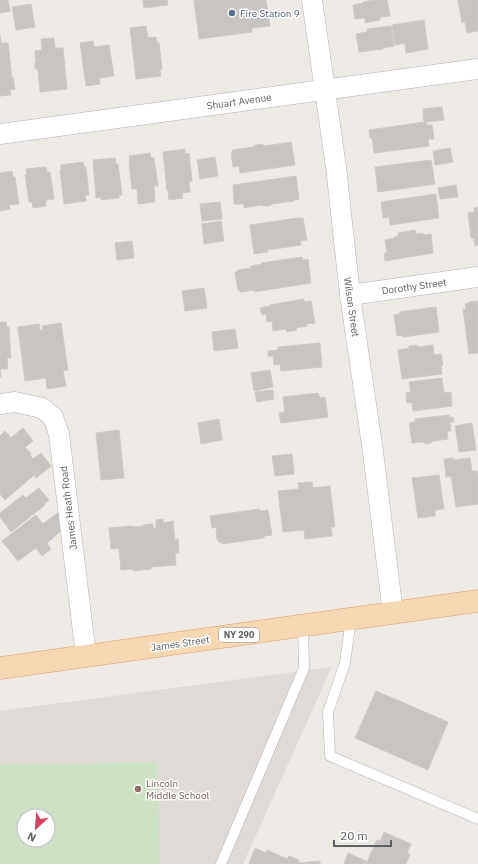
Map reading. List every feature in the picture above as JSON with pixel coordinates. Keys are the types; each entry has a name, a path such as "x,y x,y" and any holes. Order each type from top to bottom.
{"main road":[{"name":"James Street","path":"0,668 478,601"}],"street":[{"name":"Wilson Street","path":"312,0 336,167 350,295 373,452 393,613"},
{"name":"Shuart Avenue","path":"0,134 478,69"},
{"name":"Dorothy Street","path":"350,295 478,277"},
{"name":"James Heath Road","path":"0,404 15,402 42,408 53,417 59,434 86,656"}],"lane":[{"path":"351,619 345,663 328,712 330,756 478,818"},
{"path":"220,864 304,668 303,626"}],"shaded area":[{"name":"Lincoln Middle School","path":"332,667 243,864 0,864 0,711"}],"green space":[{"path":"157,762 160,864 0,864 0,765"}],"building":[{"path":"0,0 8,0 10,11 0,13"},
{"path":"143,0 167,0 168,5 144,8"},
{"name":"Fire Station 9","path":"194,0 266,0 270,26 252,28 252,32 199,39"},
{"path":"374,0 387,0 390,16 380,17 380,20 365,23 365,18 355,19 353,5"},
{"path":"458,0 478,0 478,31 467,33 465,22 462,23"},
{"path":"31,4 35,27 16,30 12,7"},
{"path":"424,20 428,49 406,53 405,43 395,45 392,25"},
{"path":"146,26 148,38 156,37 157,43 159,43 162,69 160,69 161,76 136,79 130,28"},
{"path":"391,26 394,46 359,52 356,34 367,32 367,29"},
{"path":"0,36 1,43 8,43 12,78 15,89 10,90 11,95 0,96"},
{"path":"54,38 55,48 63,48 67,89 40,92 38,70 35,68 35,51 42,50 41,39"},
{"path":"93,41 94,47 109,45 114,76 99,78 100,84 86,86 80,43"},
{"path":"442,107 444,120 426,122 427,125 432,125 434,139 428,139 429,146 374,153 372,138 370,138 369,130 424,122 423,109"},
{"path":"291,142 295,165 240,173 239,166 233,167 232,150 253,147 261,144 265,146"},
{"path":"450,148 453,162 435,165 433,151"},
{"path":"185,149 185,154 189,153 192,181 189,182 190,192 182,193 183,198 169,200 163,152"},
{"path":"150,153 151,158 154,158 158,186 154,186 155,202 138,204 137,189 132,189 129,156"},
{"path":"215,157 218,176 200,179 197,160"},
{"path":"115,158 116,164 118,164 122,195 119,195 119,198 101,200 101,197 96,198 93,160"},
{"path":"431,160 435,184 378,192 375,167"},
{"path":"83,162 84,167 86,167 89,195 85,195 86,201 64,204 60,171 61,165"},
{"path":"46,167 47,172 50,172 54,199 46,200 46,206 33,208 32,202 29,202 25,175 27,175 26,169"},
{"path":"12,171 13,177 15,177 19,204 9,205 10,209 0,211 0,173"},
{"path":"296,176 299,199 272,204 270,206 260,205 244,208 244,204 234,204 233,185"},
{"path":"456,185 458,197 440,199 438,188"},
{"path":"436,194 439,218 390,225 389,217 383,218 381,202"},
{"path":"220,202 222,219 202,221 200,204"},
{"path":"478,207 478,245 475,246 474,238 471,238 468,213 475,212 474,208"},
{"path":"303,218 307,240 300,241 301,245 267,250 268,252 254,254 250,225"},
{"path":"221,221 224,241 204,244 202,224"},
{"path":"415,230 416,234 431,234 433,253 385,261 384,253 387,253 385,240 399,236 398,233"},
{"path":"132,241 134,258 117,260 115,243"},
{"path":"302,257 303,260 308,259 311,283 254,292 254,290 241,292 238,290 235,273 238,270 251,268 251,266 262,264 261,263"},
{"path":"204,288 207,308 185,311 182,291"},
{"path":"304,299 304,302 311,301 315,323 306,324 307,326 296,328 297,330 287,332 286,329 273,331 272,321 267,322 266,314 262,315 260,308"},
{"path":"478,301 478,353 469,354 463,309 466,309 465,304"},
{"path":"436,307 439,332 403,337 402,335 397,336 394,315 400,314 399,312"},
{"path":"0,322 6,322 7,327 9,327 11,358 7,358 8,369 0,369"},
{"path":"61,323 68,370 63,371 66,386 47,389 46,378 25,381 18,327 39,324 40,330 43,330 42,326"},
{"path":"235,329 238,348 214,351 212,332"},
{"path":"320,343 322,367 281,371 280,364 274,365 273,356 268,356 268,351 278,350 278,347"},
{"path":"417,345 417,347 433,345 434,355 441,354 443,365 441,366 442,374 402,379 398,350"},
{"path":"270,370 273,387 254,391 251,373"},
{"path":"442,378 444,393 451,392 452,406 413,411 412,402 407,403 406,393 411,392 409,382"},
{"path":"273,390 274,399 257,402 255,392"},
{"path":"318,393 320,398 325,397 328,417 281,423 279,413 285,412 283,397"},
{"path":"449,415 450,418 453,417 454,422 450,422 451,431 447,431 448,439 433,441 426,444 423,442 412,443 409,423 415,422 415,419"},
{"path":"219,419 222,440 201,444 198,423"},
{"path":"472,423 476,450 459,452 455,426"},
{"path":"23,428 33,441 25,447 31,454 30,455 33,459 41,453 51,466 36,478 34,475 5,500 0,494 0,436 5,431 11,438"},
{"path":"119,430 124,478 101,480 96,433"},
{"path":"292,454 294,474 275,476 272,456"},
{"path":"453,458 453,460 470,458 472,471 477,471 478,504 456,507 451,476 446,477 444,459"},
{"path":"439,475 444,509 435,510 435,516 418,518 412,478"},
{"path":"312,482 313,488 330,486 335,527 331,527 332,536 305,539 304,530 283,532 278,491 299,489 298,483"},
{"path":"39,488 49,500 44,504 45,505 11,532 0,517 0,513 23,495 26,498"},
{"path":"259,509 260,511 268,510 272,535 264,536 264,538 222,544 222,542 220,543 217,539 217,527 212,528 210,516"},
{"path":"60,511 70,523 47,543 51,549 42,556 36,548 18,561 2,541 36,515 43,524"},
{"path":"163,519 163,523 173,521 175,540 178,539 179,553 175,553 176,565 151,567 151,569 133,571 133,569 121,570 119,548 111,549 109,528 153,524 153,528 156,528 156,520"},
{"path":"376,691 448,722 428,770 355,738"},
{"path":"384,832 411,844 407,853 410,854 406,864 366,864 377,840 380,841"},
{"path":"255,848 266,853 267,850 287,859 289,856 299,860 297,863 320,861 320,864 249,864"},
{"path":"348,853 366,861 365,864 344,864"}],"place":[{"name":"Fire Station 9","path":"232,13"},
{"name":"Lincoln Middle School","path":"138,789"}]}
